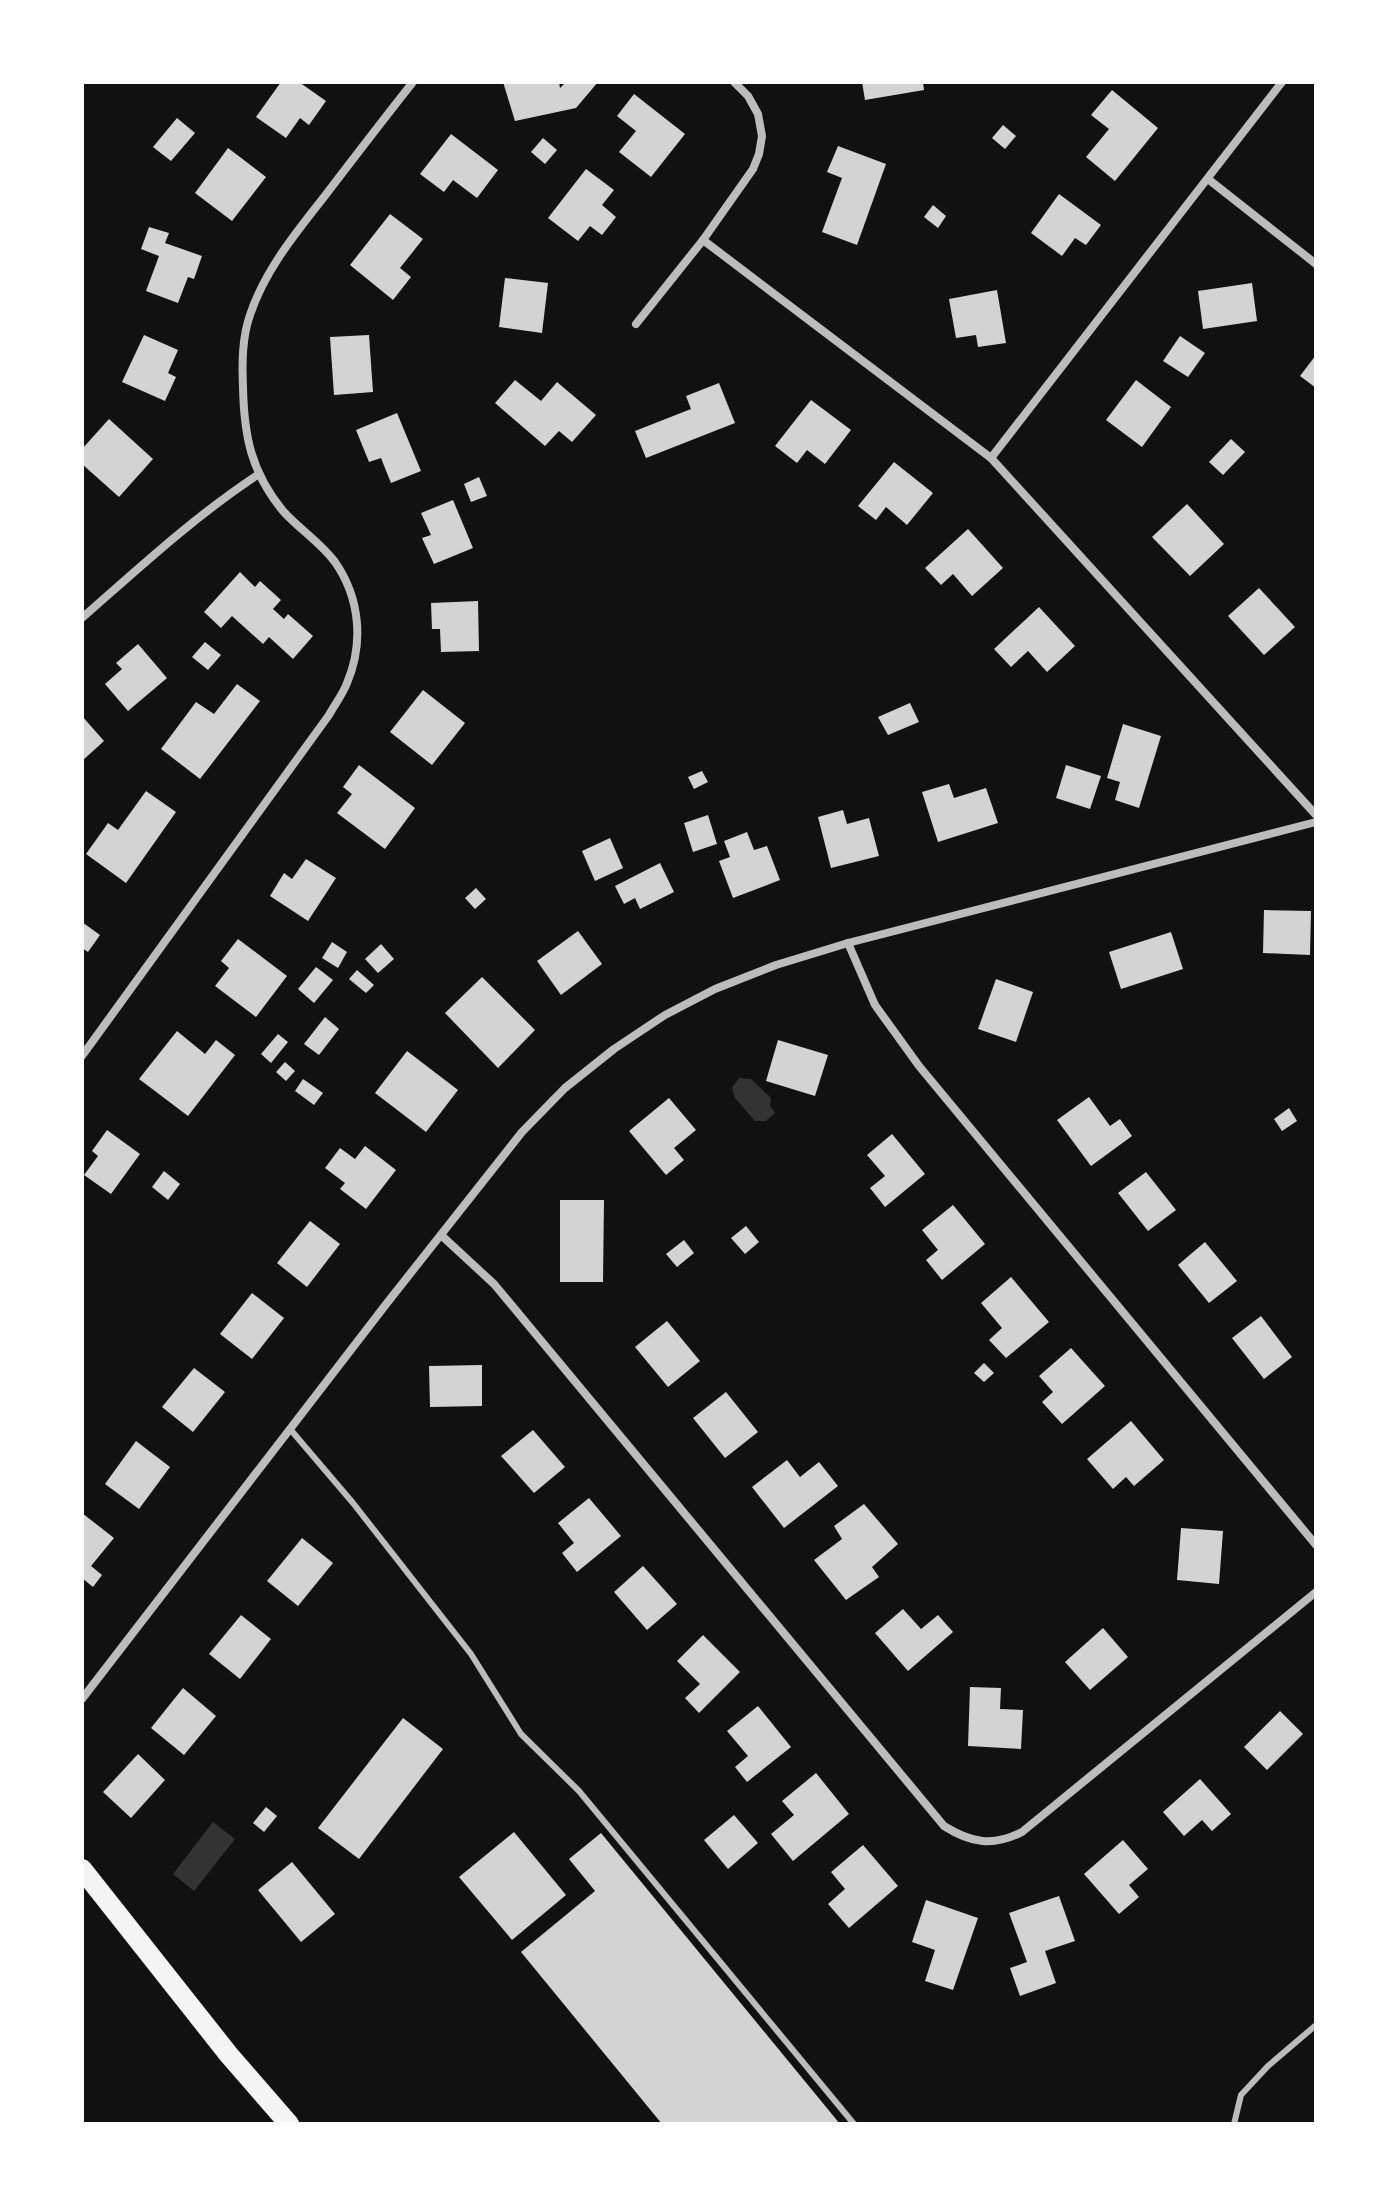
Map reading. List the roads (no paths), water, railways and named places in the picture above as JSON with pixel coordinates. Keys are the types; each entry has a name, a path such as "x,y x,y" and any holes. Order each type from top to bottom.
{"main road":[{"path":"82,1869 229,2055 289,2124"}],"street":[{"path":"82,1056 329,715 347,684 356,655 358,629 350,589 335,562 285,513 259,474 244,424 242,362 249,318 261,285 283,250 413,82"},
{"path":"636,324 703,240 753,169 762,136 758,114 748,96 734,82"},
{"path":"991,458 1282,82"},
{"path":"1208,179 1316,264"},
{"path":"703,240 991,458 1316,815"},
{"path":"82,618 188,525 259,474"},
{"path":"82,1699 522,1132 565,1088 614,1049 665,1015 715,989 776,965 848,943 1316,822"},
{"path":"848,943 875,1005 919,1066 1316,1545"},
{"path":"441,1235 494,1284 944,1826 961,1837 986,1842 1010,1838 1022,1832 1316,1592"}],"lane":[{"path":"290,1429 353,1503 471,1654 521,1734 579,1791 854,2124"},
{"path":"1234,2124 1241,2095 1268,2066 1316,2025"}]}
